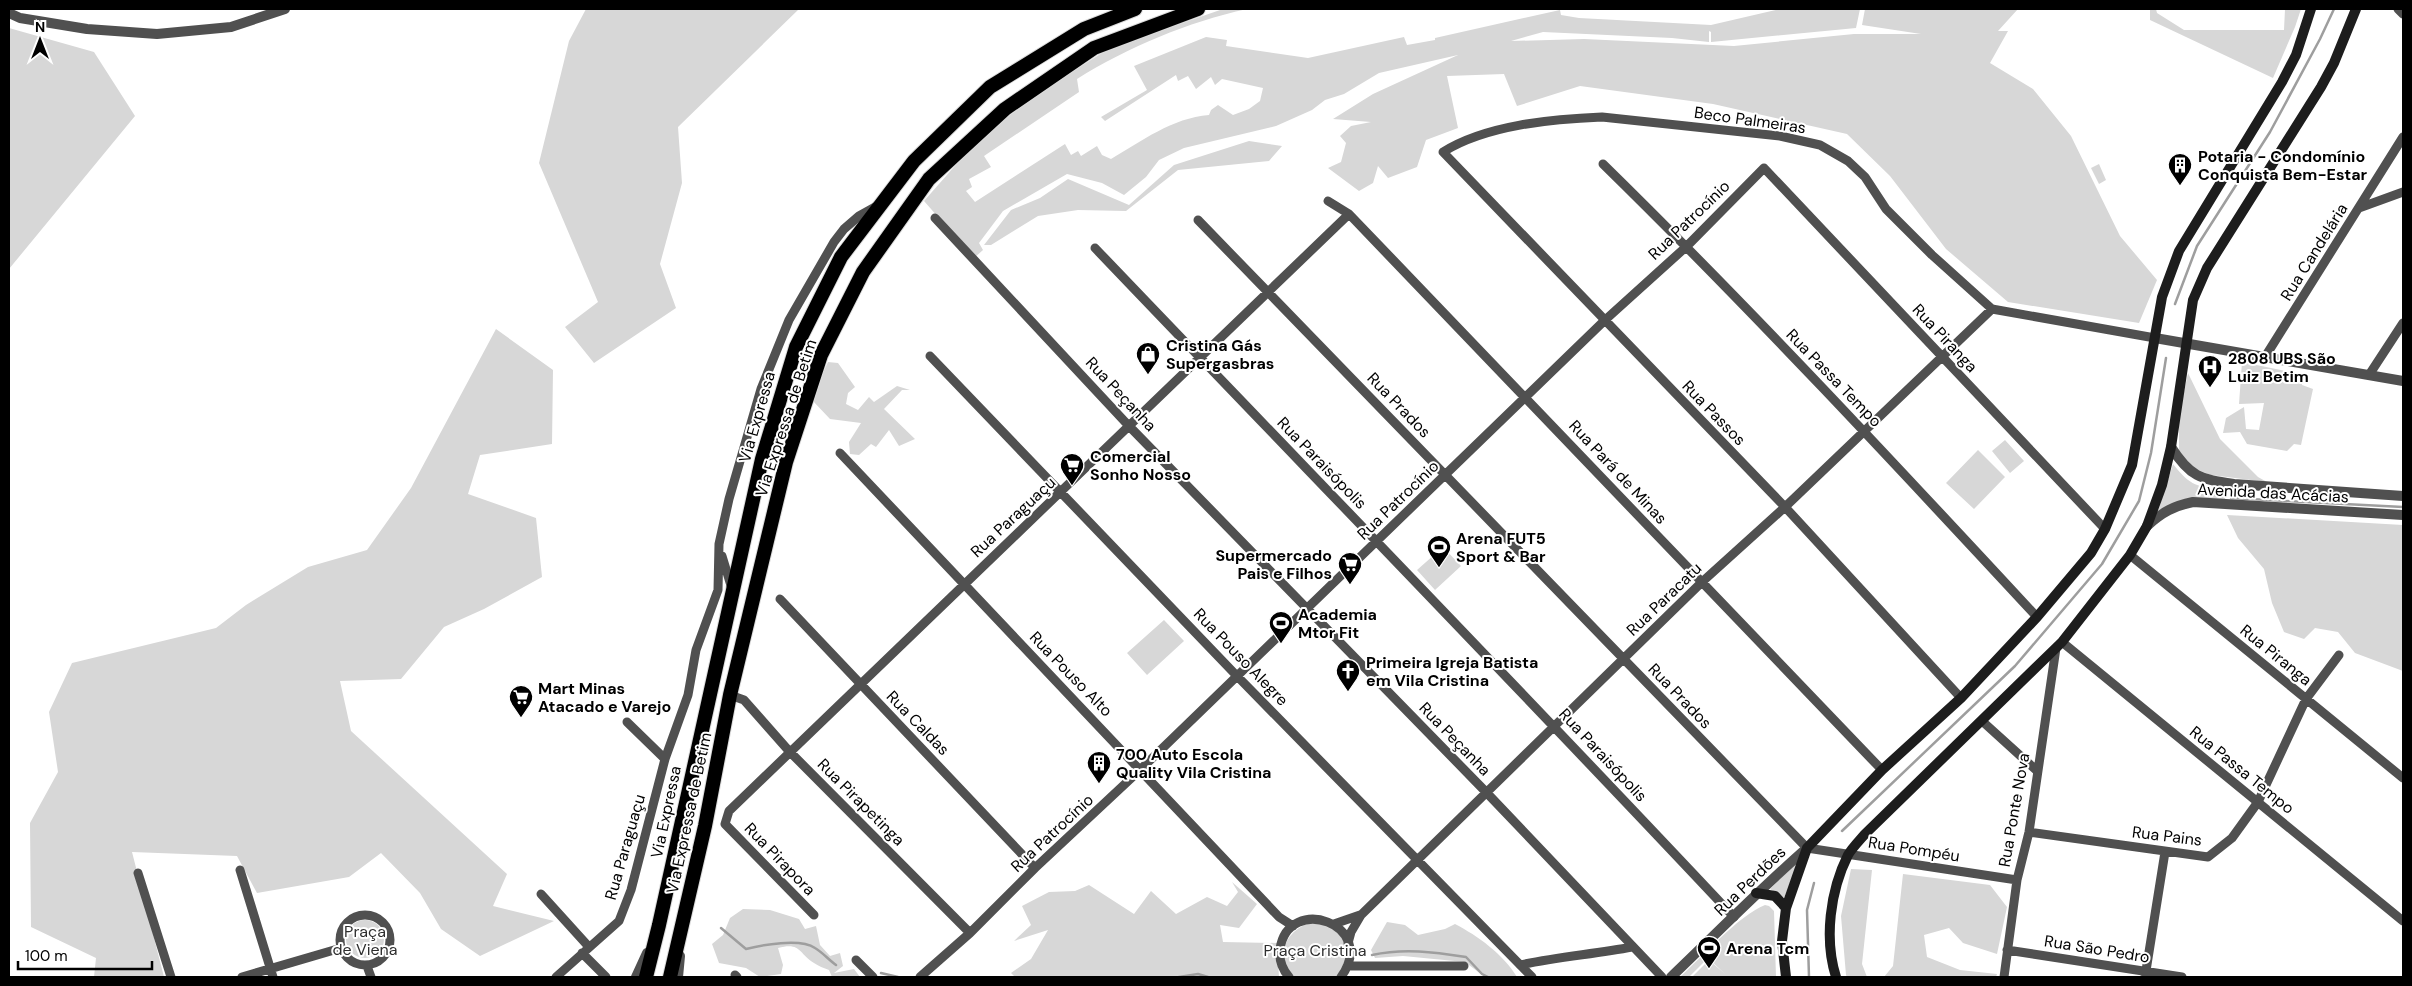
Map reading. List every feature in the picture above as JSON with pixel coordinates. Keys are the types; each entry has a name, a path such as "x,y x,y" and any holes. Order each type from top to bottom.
{"highway":[{"name":"Via Expressa","path":"646,977 660,925 710,685 762,459 796,347 841,257 914,160 990,87 1084,28 1135,9"},
{"name":"Via Expressa de Betim","path":"670,977 683,927 730,696 786,462 821,355 863,272 929,179 1005,109 1094,48 1198,9"}],"main road":[{"path":"1786,977 1782,941 1786,908 1807,848 1882,770 1960,698 2037,617 2091,553 2106,529 2132,465 2162,297 2178,252 2282,82 2296,55 2311,9"},
{"path":"1836,977 1832,964 1830,927 1832,905 1837,884 1848,854 1865,834 2059,645 2130,555 2147,526 2171,447 2193,300 2207,268 2321,87 2334,63 2356,9"},
{"path":"1756,893 1774,896 1786,908"}],"street":[{"path":"9,13 20,18 87,29 156,34 232,27 285,9"},
{"path":"2398,9 2403,14"},
{"name":"Beco Palmeiras","path":"1443,152 1460,142 1499,130 1574,118 1602,116 1780,136 1820,145 1848,160 1865,176 1886,209 1932,255 1992,308"},
{"name":"Rua Candelária","path":"2265,357 2403,137"},
{"name":"Rua Passos","path":"1443,152 1604,321 1786,507 1960,698"},
{"name":"Rua Passa Tempo","path":"1604,164 1686,246 1864,431 2037,617"},
{"name":"Rua Patrocínio","path":"920,977 970,933 1035,868 1141,769 1604,321 1686,246 1764,168"},
{"name":"Rua Piranga","path":"1764,168 2106,529"},
{"path":"2359,208 2403,192"},
{"name":"Rua Pará de Minas","path":"1328,201 1349,214 1882,770"},
{"name":"Rua Paraguaçu","path":"556,977 619,921 631,890 665,759 686,701 696,650 718,590 719,544 728,499 761,389 788,320 839,235 859,216 881,204"},
{"name":"Rua Paraguaçu","path":"725,824 729,811 788,751 1061,493 1128,425 1349,214"},
{"name":"Rua Peçanha","path":"935,218 1128,425 1308,608 1662,977"},
{"name":"Rua Prados","path":"1198,220 1268,290 1807,848"},
{"name":"Rua Paraisópolis","path":"1095,248 1556,727 1734,917"},
{"path":"1992,308 2403,381"},
{"name":"Rua Paracatu","path":"1348,943 1351,932 1360,915 1485,791 1556,727 1702,582 1786,507 1992,308"},
{"path":"2370,375 2403,323"},
{"name":"Rua Pouso Alegre","path":"930,356 1236,675 1532,977"},
{"name":"Avenida das Acácias","path":"2171,447 2192,473 2209,480 2403,496"},
{"name":"Rua Pouso Alto","path":"840,453 1279,916 1293,926"},
{"name":"Avenida das Acácias","path":"2147,526 2162,512 2193,502 2403,515"},
{"path":"719,544 732,593"},
{"name":"Rua Piranga","path":"2130,555 2403,778"},
{"name":"Rua Caldas","path":"780,599 1035,868"},
{"name":"Rua Passa Tempo","path":"2059,645 2258,802 2403,921"},
{"name":"Rua Ponte Nova","path":"2004,977 2017,880 2029,832 2036,770 2059,645"},
{"name":"Rua Pains","path":"2029,832 2208,857 2232,838 2258,802 2306,700 2339,655"},
{"name":"Rua Pirapetinga","path":"730,696 744,700 788,751 970,933"},
{"path":"1982,721 2036,770"},
{"path":"627,722 665,759"},
{"name":"Rua Pirapora","path":"725,824 814,915"},
{"name":"Rua Pompéu","path":"1807,848 2017,880"},
{"name":"Rua Perdões","path":"1671,977 1734,917 1756,893 1807,848"},
{"path":"2146,975 2166,852"},
{"path":"240,870 272,973"},
{"path":"138,873 171,977"},
{"path":"541,894 606,977"},
{"path":"368,915 383,922 391,937 388,953 376,964 367,966 351,961 341,948 342,932 352,919 368,915"},
{"name":"Rua Paracatu","path":"1334,924 1360,915"},
{"name":"Rua Pouso Alto","path":"1279,916 1285,936"},
{"path":"1288,977 1280,955 1285,936 1293,926 1309,919 1326,920 1343,932 1348,943 1350,958 1347,971 1341,977"},
{"path":"636,977 660,925"},
{"path":"678,977 683,927"},
{"path":"1520,965 1556,957 1605,952 1632,946"},
{"path":"242,977 272,973 341,948"},
{"name":"Rua São Pedro","path":"2007,950 2146,975 2182,977"},
{"path":"856,960 873,977"},
{"path":"367,966 371,977"},
{"path":"1347,971 1464,966"}],"green space":[{"path":"586,9 799,9 678,127 682,183 660,264 676,308 594,363 565,327 598,302 539,163 569,41"},
{"path":"1223,9 1247,9 1181,28 1159,37 1117,56 1077,79 1079,92 984,156 991,167 969,179 972,187 966,191 975,202 1065,144 1071,155 1078,151 1081,156 1097,146 1102,155 1111,159 1170,125 1195,117 1209,115 1211,110 1218,105 1233,115 1249,109 1260,101 1263,88 1222,79 1215,85 1211,77 1196,89 1188,76 1178,81 1176,75 1105,121 1101,117 1147,90 1134,66 1206,37 1227,40 1226,46 1308,58 1404,37 1407,45 1435,40 1435,38 1560,10 1561,15 1579,18 1711,25 1780,9 1860,9 1856,28 1711,42 1711,32 1709,31 1709,42 1672,38 1543,32 1511,41 1584,39 1734,46 1854,34 1921,34 1862,25 1865,9 2018,9 1998,31 2008,31 1990,63 2033,89 2071,136 2120,236 2157,280 2139,323 2008,302 1946,249 1890,176 1847,134 1713,104 1580,86 1517,106 1504,74 1447,76 1458,128 1426,140 1417,167 1388,178 1378,166 1373,183 1359,191 1328,168 1341,162 1346,143 1340,136 1351,126 1371,122 1333,119 1373,94 1458,55 1379,73 1344,94 1325,100 1312,110 1276,126 1184,148 1159,160 1146,177 1124,195 1102,183 1067,174 1003,211 979,243 983,250 974,258 924,201 983,134 1059,80 1110,48"},
{"path":"2150,9 2156,9 2157,13 2184,30 2284,30 2285,9 2301,9 2273,78 2150,20"},
{"path":"9,28 94,52 135,116 9,269"},
{"path":"1249,141 1282,146 1269,161 1178,170 1126,211 1078,210 1038,216 991,245 984,245 1011,210 1040,198 1068,179 1129,205 1174,165"},
{"path":"2099,164 2106,180 2099,184 2091,168"},
{"path":"496,329 553,370 552,444 480,455 468,494 536,518 542,577 484,609 444,627 401,679 340,681 351,731 507,874 493,906 554,921 480,956 441,929 420,893 381,853 349,877 257,893 237,856 132,852 164,977 94,977 96,958 31,927 30,823 58,772 49,712 72,663 216,628 246,605 308,567 367,550 411,488"},
{"path":"828,362 838,363 855,387 848,393 846,404 858,410 869,397 874,402 897,386 910,390 902,390 884,409 915,439 899,446 889,430 876,447 871,444 859,455 850,454 849,442 861,423 830,419 813,401 816,387"},
{"path":"2242,362 2300,374 2302,385 2313,389 2301,445 2294,444 2287,451 2247,444 2240,432 2223,433 2226,418 2244,407 2246,429 2259,430 2264,403 2239,404"},
{"path":"2188,373 2220,439 2258,477 2267,482 2211,475 2195,469 2179,453 2179,416"},
{"path":"2005,440 2024,461 2010,473 1992,451"},
{"path":"1978,450 2005,477 1974,509 1946,483"},
{"path":"2173,464 2185,477 2195,484 2225,491 2225,501 2206,499 2183,500 2158,511"},
{"path":"2227,515 2403,525 2403,671 2355,653 2338,632 2315,628 2304,639 2284,632 2272,603 2264,569 2238,538"},
{"name":"Arena FUT5 Sport & Bar","path":"1443,547 1461,566 1435,590 1417,570"},
{"path":"1164,620 1184,641 1147,675 1127,653"},
{"path":"1799,860 1784,898 1770,889"},
{"path":"1851,869 1872,870 1862,964 1867,977 1847,977 1846,975 1841,916"},
{"path":"1903,874 1990,885 2007,907 1997,954 1963,943 1949,928 1924,935 1927,957 1960,970 1997,974 1996,977 1884,977 1893,966"},
{"path":"1232,882 1257,904 1239,928 1220,925 1223,942 1277,943 1279,977 1015,977 1011,973 1031,959 1048,930 1014,941 1031,925 1022,906 1049,892 1075,891 1089,885 1134,914 1151,891 1176,914 1207,897 1227,906 1238,892"},
{"path":"1765,905 1774,911 1776,977 1692,977 1709,960 1725,974 1708,958 1689,977 1680,977 1732,927"},
{"path":"743,909 770,910 799,919 805,929 816,926 820,945 830,956 840,953 843,966 834,973 854,969 860,977 832,977 829,970 816,964 799,949 791,946 778,948 783,965 781,974 760,977 746,968 719,963 712,944 723,935 730,918"},
{"name":"Praça de Viena","path":"365,920 378,926 384,939 378,952 365,958 352,952 346,939 352,926"},
{"name":"Praça Cristina","path":"1313,922 1325,925 1337,932 1345,943 1347,955 1337,977 1293,977 1287,969 1284,960 1286,944 1296,930"},
{"path":"1387,922 1405,925 1418,935 1445,929 1455,924 1489,946 1505,961 1517,977 1485,977 1465,962 1403,956 1375,958 1371,950"}],"waterway":[{"path":"2175,304 2197,246 2270,132 2334,9"},
{"path":"1842,831 2015,666 2102,564 2139,501 2151,453 2166,358"},
{"path":"2231,498 2403,507"},
{"path":"1809,977 1807,910 1814,883"},
{"path":"721,928 746,949 781,943 800,943 815,948 836,965"},
{"path":"1372,955 1407,951 1466,957 1482,974 1488,977"},
{"path":"881,973 898,977"},
{"path":"1179,977 1198,974 1208,977"}],"place":[{"name":"Potaria - Condomínio Conquista Bem-Estar","path":"2180,186"},
{"name":"Cristina Gás Supergasbras","path":"1148,375"},
{"name":"2808 UBS São Luiz Betim","path":"2210,388"},
{"name":"Comercial Sonho Nosso","path":"1072,486"},
{"name":"Arena FUT5 Sport & Bar","path":"1439,568"},
{"name":"Supermercado Pais e Filhos","path":"1350,585"},
{"name":"Academia Mtor Fit","path":"1281,644"},
{"name":"Primeira Igreja Batista em Vila Cristina","path":"1348,692"},
{"name":"Mart Minas Atacado e Varejo","path":"521,718"},
{"name":"700 Auto Escola Quality Vila Cristina","path":"1099,784"},
{"name":"Arena Tcm","path":"1709,969"}]}
